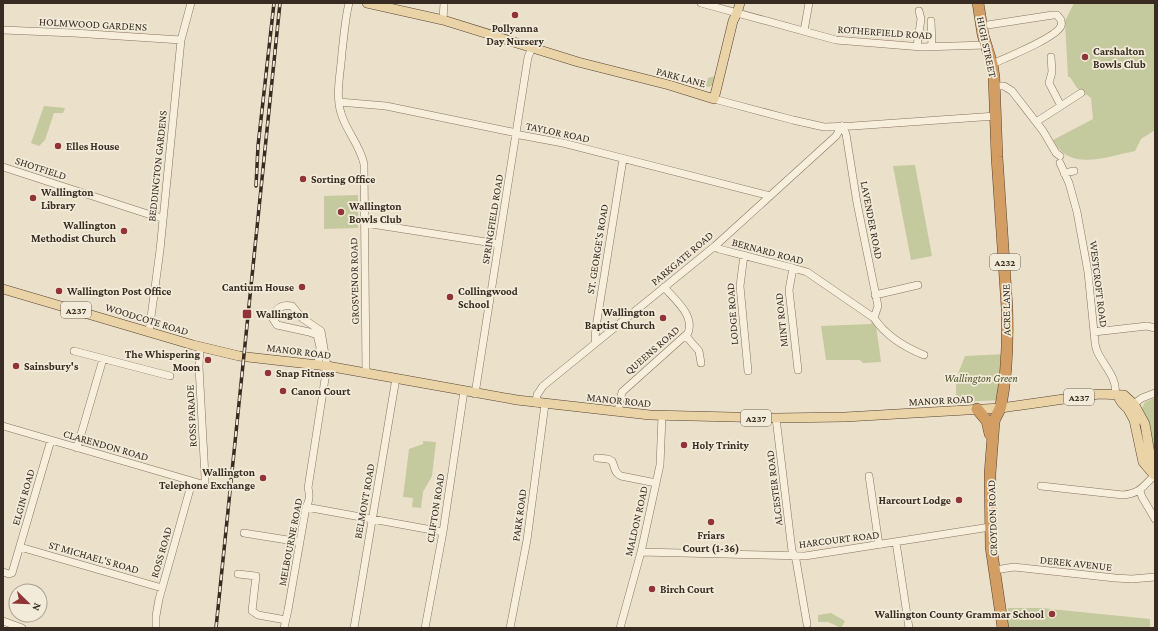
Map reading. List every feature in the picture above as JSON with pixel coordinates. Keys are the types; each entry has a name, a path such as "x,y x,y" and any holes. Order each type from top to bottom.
{"highway":[{"name":"HIGH STREET","path":"978,3 981,26 992,64 996,116"},
{"name":"ACRE LANE","path":"996,116 1007,329 1001,408"},
{"name":"CROYDON ROAD","path":"1001,408 995,419 992,440 990,474 990,527 991,547 1003,628"},
{"path":"978,409 987,420 992,440"}],"main road":[{"name":"PARK LANE","path":"366,3 443,20 578,62 669,85 714,99"},
{"path":"714,99 733,21 740,3"},
{"name":"WOODCOTE ROAD","path":"3,289 200,347 239,356"},
{"name":"MANOR ROAD","path":"239,356 366,372 475,394 540,404 662,416 776,418 845,417 1001,408"},
{"name":"A237","path":"1001,408 1099,394 1126,396 1131,406"},
{"path":"1131,406 1143,462 1154,474"}],"street":[{"name":"BEDDINGTON GARDENS","path":"149,332 163,218 181,40 191,3"},
{"name":"GROSVENOR ROAD","path":"349,3 341,65 339,102 343,120 359,150 364,164 366,372"},
{"path":"443,20 444,3"},
{"name":"ROTHERFIELD ROAD","path":"701,3 836,40 917,46 986,45"},
{"path":"804,31 809,3"},
{"path":"917,46 921,19 919,11"},
{"path":"981,26 1053,15 1057,15 1061,20 1061,26 1056,32 1046,39 992,64"},
{"path":"931,21 932,46"},
{"name":"HOLMWOOD GARDENS","path":"3,30 181,40"},
{"name":"SPRINGFIELD ROAD","path":"475,394 528,57 532,48"},
{"path":"1051,57 1052,72 1049,83 1061,106"},
{"name":"WESTCROFT ROAD","path":"994,86 1004,86 1010,89 1036,122 1060,159 1074,199 1088,272 1097,351 1115,384 1116,395"},
{"path":"1036,122 1081,93"},
{"name":"PARK LANE","path":"714,99 824,127 996,116"},
{"name":"TAYLOR ROAD","path":"339,102 392,107 563,143 770,196"},
{"name":"PARKGATE ROAD","path":"540,404 537,395 542,387 715,246 836,136 842,126"},
{"name":"LAVENDER ROAD","path":"842,126 846,134 857,203 878,306 874,318"},
{"name":"ST. GEORGE'S ROAD","path":"596,342 597,323 623,159"},
{"name":"SHOTFIELD","path":"3,167 163,218"},
{"path":"1064,173 1074,171"},
{"path":"364,223 499,244"},
{"name":"BERNARD ROAD","path":"715,246 719,249 793,268 813,276 874,318 880,327 894,339 912,350 924,355"},
{"name":"LODGE ROAD","path":"744,255 740,286 748,371"},
{"name":"MINT ROAD","path":"793,268 788,290 798,370"},
{"path":"875,295 918,285"},
{"name":"QUEENS ROAD","path":"618,412 622,392 686,336 690,328 688,316 664,287"},
{"path":"286,305 292,306 302,318 321,331 323,366 317,335 277,325 274,320 275,311 277,308 286,305"},
{"path":"1094,332 1147,326 1155,328"},
{"path":"686,336 698,352 701,363"},
{"name":"ROSS PARADE","path":"200,347 199,367 205,477 202,484"},
{"path":"74,351 170,376"},
{"path":"77,448 103,359"},
{"name":"MELBOURNE ROAD","path":"284,628 306,507 309,502 310,494 308,488 323,366"},
{"name":"BELMONT ROAD","path":"354,628 396,378"},
{"name":"CLIFTON ROAD","path":"425,628 443,532 464,391"},
{"path":"1131,406 1142,398 1155,392"},
{"name":"PARK ROAD","path":"510,628 527,540 540,404"},
{"name":"MALDON ROAD","path":"620,628 641,552 656,483 661,457 662,416"},
{"name":"ALCESTER ROAD","path":"776,418 793,555 796,560 807,624"},
{"name":"CLARENDON ROAD","path":"3,426 202,484"},
{"name":"ELGIN ROAD","path":"3,572 9,574 12,573 51,440"},
{"path":"597,458 612,461 614,469 621,476 656,483"},
{"path":"1041,486 1123,495 1133,494 1140,491 1154,474"},
{"path":"869,476 879,545"},
{"name":"ROSS ROAD","path":"156,628 157,609 162,588 192,482"},
{"path":"1140,491 1155,519"},
{"path":"306,507 443,532"},
{"name":"HARCOURT ROAD","path":"641,552 810,556 990,527"},
{"path":"244,533 300,542"},
{"path":"896,542 910,628"},
{"name":"ST MICHAEL'S ROAD","path":"20,547 162,588"},
{"name":"DEREK AVENUE","path":"995,570 1014,567 1115,578 1132,579 1155,577"},
{"path":"238,574 256,576 250,611 258,615 286,620"},
{"path":"3,622 22,628"}],"green space":[{"path":"1074,3 1155,3 1155,130 1141,139 1135,151 1090,160 1079,159 1069,156 1060,150 1053,140 1093,119 1091,98 1077,88 1070,77 1068,77 1065,21"},
{"path":"716,76 713,85 708,87 700,86 702,82 707,82 708,78"},
{"path":"44,106 65,108 63,113 54,113 45,140 39,146 31,143"},
{"path":"915,165 932,256 911,260 893,166"},
{"name":"Wallington Bowls Club","path":"358,195 358,228 324,229 324,196"},
{"path":"872,322 876,325 881,362 863,363 860,360 826,360 821,326 871,324"},
{"name":"Wallington Green","path":"1006,354 1002,400 961,402 956,399 956,379 965,356"},
{"path":"1155,398 1155,459 1152,437 1142,408 1145,402"},
{"path":"423,441 436,442 432,476 423,492 421,508 412,507 413,498 403,497 409,449 423,444"},
{"name":"Wallington County Grammar School","path":"1008,608 1041,608 1150,619 1150,628 1008,628"},
{"path":"831,613 845,621 841,628 828,622 818,622 818,615"}],"railway":[{"path":"256,186 258,146 274,3"},
{"path":"216,628 280,3"}],"place":[{"name":"Pollyanna Day Nursery","path":"515,15"},
{"name":"Carshalton Bowls Club","path":"1085,57"},
{"name":"Elles House","path":"58,146"},
{"name":"Sorting Office","path":"303,179"},
{"name":"Wallington Library","path":"33,198"},
{"name":"Wallington Bowls Club","path":"341,212"},
{"name":"Wallington Methodist Church","path":"124,231"},
{"name":"Cantium House","path":"302,287"},
{"name":"Wallington Post Office","path":"59,291"},
{"name":"Collingwood School","path":"450,297"},
{"name":"Wallington","path":"247,314"},
{"name":"Wallington Baptist Church","path":"663,318"},
{"name":"The Whispering Moon","path":"208,360"},
{"name":"Sainsbury's","path":"16,366"},
{"name":"Snap Fitness","path":"268,373"},
{"name":"Canon Court","path":"283,391"},
{"name":"Holy Trinity","path":"684,445"},
{"name":"Wallington Telephone Exchange","path":"263,478"},
{"name":"Harcourt Lodge","path":"959,500"},
{"name":"Friars Court (1-36)","path":"711,522"},
{"name":"Birch Court","path":"652,589"},
{"name":"Wallington County Grammar School","path":"1052,614"}]}
